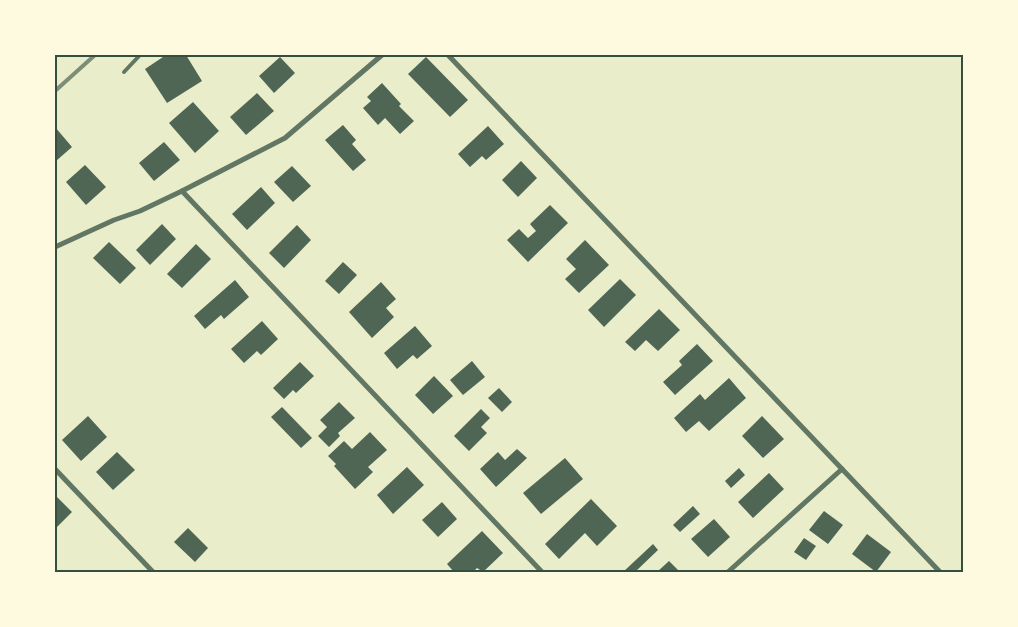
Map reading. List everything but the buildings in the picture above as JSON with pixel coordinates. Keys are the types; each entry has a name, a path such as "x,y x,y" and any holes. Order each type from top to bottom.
{"street":[{"path":"55,247 182,192 285,138 382,55"},
{"path":"448,55 940,572"},
{"path":"182,192 542,572"},
{"path":"728,572 842,469"},
{"path":"55,470 153,572"}],"lane":[{"path":"124,72 140,55"}],"railway":[{"path":"55,91 95,55"}]}
